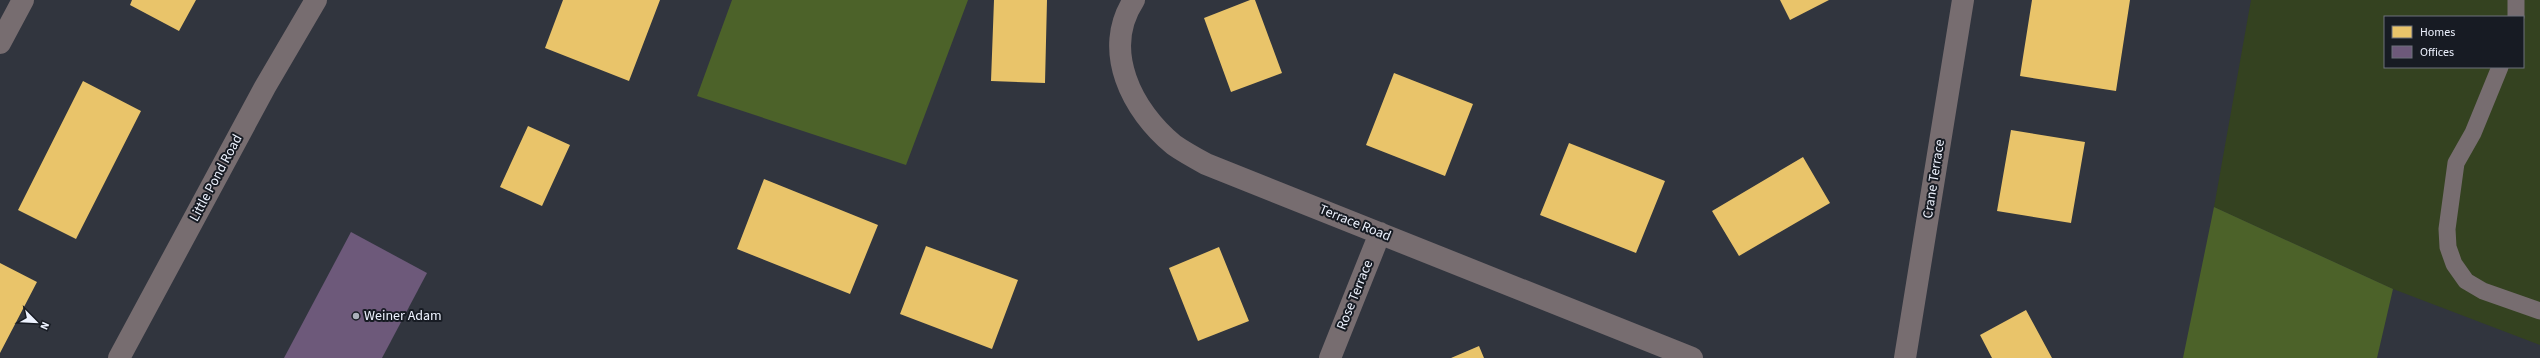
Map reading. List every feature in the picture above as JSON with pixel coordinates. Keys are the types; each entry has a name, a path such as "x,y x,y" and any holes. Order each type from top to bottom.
{"street":[{"path":"0,43 23,0"},
{"name":"Little Pond Road","path":"119,358 265,87 316,0"},
{"name":"Terrace Road","path":"1134,0 1129,8 1120,34 1121,64 1131,93 1149,121 1175,145 1206,164 1692,358"},
{"name":"Crane Terrace","path":"1905,358 1963,0"},
{"name":"Rose Terrace","path":"1330,358 1380,233"}],"lane":[{"path":"2516,0 2516,16"},
{"path":"2500,68 2473,133 2456,163 2447,229 2448,247 2454,264 2466,281 2483,291 2540,311"}],"green space":[{"path":"732,0 968,0 906,165 697,96"},
{"path":"2251,0 2540,0 2540,345 2393,289 2214,207"},
{"path":"2214,207 2393,289 2377,358 2183,358"}],"building: Homes":[{"path":"132,0 196,0 179,31 130,5"},
{"path":"563,0 660,0 629,81 545,48"},
{"path":"994,0 1047,0 1045,83 991,81"},
{"path":"1250,0 1255,0 1282,73 1231,92 1204,18"},
{"path":"1780,0 1829,0 1790,20"},
{"path":"2032,0 2130,0 2116,91 2020,76"},
{"path":"1394,73 1473,104 1445,176 1366,145"},
{"path":"83,81 141,111 76,239 18,210"},
{"path":"528,126 570,145 542,206 500,187"},
{"path":"2011,130 2085,142 2071,223 1997,211"},
{"path":"1569,143 1665,181 1636,253 1540,215"},
{"path":"1803,157 1830,203 1739,256 1712,211"},
{"path":"764,179 878,225 850,294 737,249"},
{"path":"926,246 1018,280 992,349 900,314"},
{"path":"1219,247 1249,321 1198,341 1169,268"},
{"path":"0,263 37,282 0,353"},
{"path":"2026,310 2052,358 1992,358 1980,335"},
{"path":"1479,346 1484,358 1451,358"}],"building: Offices":[{"name":"Weiner Adam","path":"351,232 427,273 382,358 284,358"}],"place":[{"name":"Weiner Adam","path":"356,316"}]}
